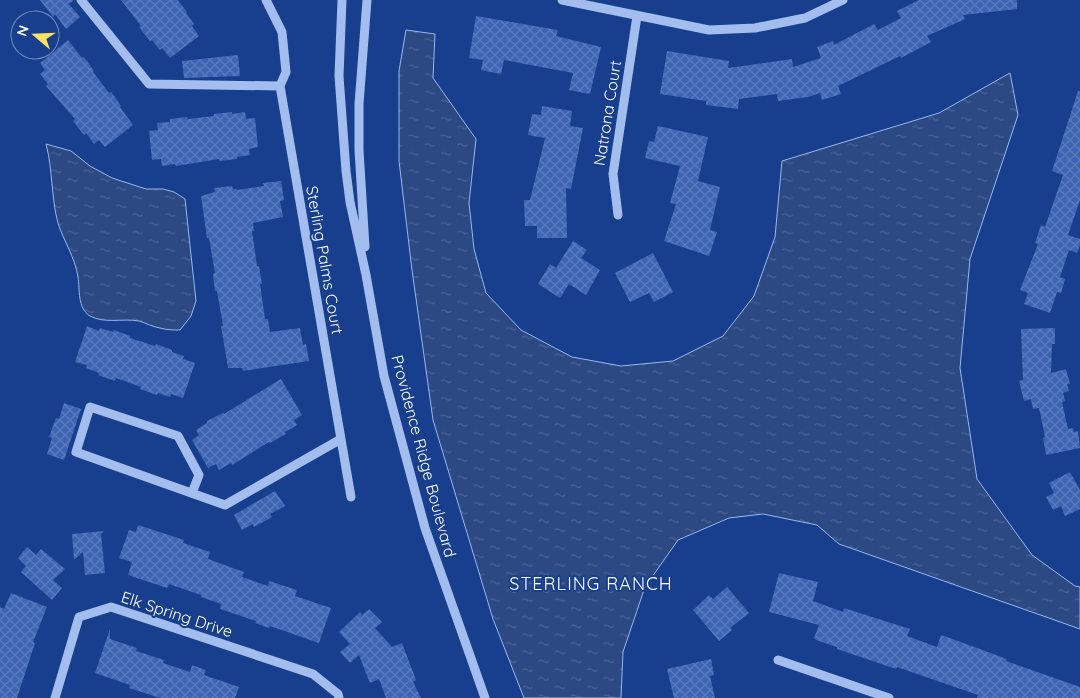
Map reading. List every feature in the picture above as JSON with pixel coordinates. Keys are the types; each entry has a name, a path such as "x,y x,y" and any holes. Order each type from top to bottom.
{"street":[{"path":"81,0 149,84 280,86"},
{"name":"Sterling Palms Court","path":"266,0 282,32 286,72 280,86 351,497"},
{"name":"Providence Ridge Boulevard","path":"342,0 339,76 343,140 350,202 366,275 384,376 425,528 485,698"},
{"name":"Providence Ridge Boulevard","path":"366,275 359,150 359,104 368,0"},
{"path":"562,0 709,30 755,28 805,18 843,0"},
{"name":"Natrona Court","path":"618,215 613,174 637,16"},
{"path":"192,493 198,475 178,436 90,407 76,452 224,505 341,440"},
{"name":"Elk Spring Drive","path":"55,698 79,616 111,607 313,674 338,694 339,698"},
{"path":"778,660 890,698"}],"water":[{"path":"406,30 435,34 433,78 476,139 469,203 474,249 486,293 521,330 572,357 621,366 673,361 723,336 754,296 775,237 782,161 939,113 1010,73 1018,115 970,259 960,368 977,479 1032,555 1075,586 1080,587 1080,629 839,544 817,525 763,514 729,518 678,540 645,587 623,652 621,698 524,698 493,619 433,420 399,161 399,71"},
{"path":"46,144 71,151 90,166 112,178 146,189 163,189 174,192 185,199 196,301 191,316 180,330 163,329 133,320 102,320 86,313 81,303 78,277 74,263 58,223"}],"building":[{"path":"40,0 74,0 69,4 80,17 66,29 60,21 60,10 48,10"},
{"path":"121,0 178,0 194,24 192,26 199,36 170,58 162,48 160,50 152,40 150,41"},
{"path":"919,0 1017,0 1017,9 963,15 965,19 927,36 931,42 901,58 900,56 838,86 841,94 822,100 820,93 808,97 778,101 777,94 739,99 738,109 706,105 706,101 660,94 667,51 729,61 728,68 792,59 793,67 821,58 817,47 833,41 834,45 874,24 878,30 901,18 897,11"},
{"path":"476,16 558,30 556,36 601,47 590,94 569,90 573,73 504,60 501,74 481,70 483,60 469,58"},
{"path":"68,40 82,58 84,57 109,93 111,92 115,97 133,125 105,147 99,140 94,144 86,133 84,135 73,121 75,119 46,86 48,84 40,74 45,70 40,63 44,60 60,60 60,47"},
{"path":"238,55 240,76 184,78 182,61"},
{"path":"1078,91 1080,91 1080,200 1068,235 1080,239 1080,245 1077,253 1069,250 1060,277 1065,279 1061,293 1057,292 1050,313 1024,304 1028,293 1020,290 1038,244 1035,243 1041,225 1045,227 1063,175 1052,171"},
{"path":"542,106 572,111 570,126 583,128 571,189 566,188 567,238 537,238 537,226 525,226 524,200 530,200 545,138 528,135 532,114 541,115"},
{"path":"232,112 232,114 245,112 246,119 255,118 258,147 249,149 250,155 237,157 237,159 220,161 219,159 176,166 175,164 162,166 161,159 152,160 149,131 158,130 157,123 170,122 170,119 187,117 188,119"},
{"path":"658,126 708,137 698,181 720,187 710,230 717,232 709,256 664,241 676,204 670,203 680,166 645,158 649,141 654,142"},
{"path":"281,181 284,200 280,201 283,217 253,223 254,231 252,231 257,266 259,266 262,284 260,284 265,319 268,319 270,332 300,328 303,345 306,344 309,361 243,371 242,368 228,368 221,326 223,326 217,291 215,291 213,274 215,273 209,238 207,238 201,196 215,192 214,188 232,186 233,189 237,190 264,186 263,183"},
{"path":"573,241 587,250 581,258 600,270 586,295 569,284 560,298 538,284 550,264 556,268"},
{"path":"653,253 673,292 654,302 649,293 630,302 615,273"},
{"path":"87,326 99,331 100,328 113,332 114,330 130,336 130,338 155,346 156,344 184,356 183,359 195,363 183,398 171,394 170,397 158,393 157,395 116,378 115,381 98,375 99,373 86,368 87,365 75,362"},
{"path":"1055,328 1055,344 1052,344 1051,373 1066,369 1070,384 1067,384 1069,391 1063,393 1065,401 1062,402 1068,429 1073,428 1074,432 1078,431 1080,448 1046,455 1043,438 1045,437 1039,408 1033,409 1031,399 1024,401 1019,381 1023,380 1021,329"},
{"path":"281,379 302,415 294,420 297,425 285,432 286,434 269,442 232,465 231,463 219,470 216,464 208,468 192,440 199,435 196,430 207,423 207,421 224,414"},
{"path":"64,403 81,409 64,460 47,454 52,438 49,437 56,418 59,419"},
{"path":"1070,472 1080,490 1080,509 1065,516 1061,506 1053,510 1046,497 1054,493 1049,483"},
{"path":"275,491 285,506 270,514 272,517 254,527 253,524 242,530 234,515"},
{"path":"138,525 184,540 183,543 210,552 208,559 244,572 242,577 268,586 269,581 297,590 295,596 331,608 319,643 270,626 269,628 255,623 256,621 220,609 221,604 201,597 201,595 169,584 167,588 128,575 132,562 119,558 129,530 136,532"},
{"path":"104,531 101,534 105,573 85,575 83,552 74,560 72,534"},
{"path":"27,547 36,555 41,549 65,569 53,580 62,588 52,600 21,572 26,566 18,558"},
{"path":"779,573 818,582 813,601 843,612 844,608 910,629 907,636 937,647 941,635 958,641 1007,659 1006,661 1080,687 1080,698 977,698 978,695 837,649 837,647 814,638 819,625 769,612"},
{"path":"727,587 749,613 730,628 732,630 719,641 693,610 709,595 713,599"},
{"path":"11,593 47,607 33,642 35,643 17,698 0,698 0,607 4,609"},
{"path":"369,609 382,622 375,628 392,647 402,643 416,680 413,682 421,698 386,698 379,679 370,683 359,655 350,663 340,652 350,644 339,632 360,612 362,615"},
{"path":"110,629 110,639 137,648 136,651 164,660 163,663 190,672 192,665 206,670 204,675 239,687 235,698 160,698 129,688 130,685 95,673"},
{"path":"711,659 714,675 710,676 715,698 674,698 667,669"}],"district":[{"name":"STERLING RANCH","path":"591,584"}]}
